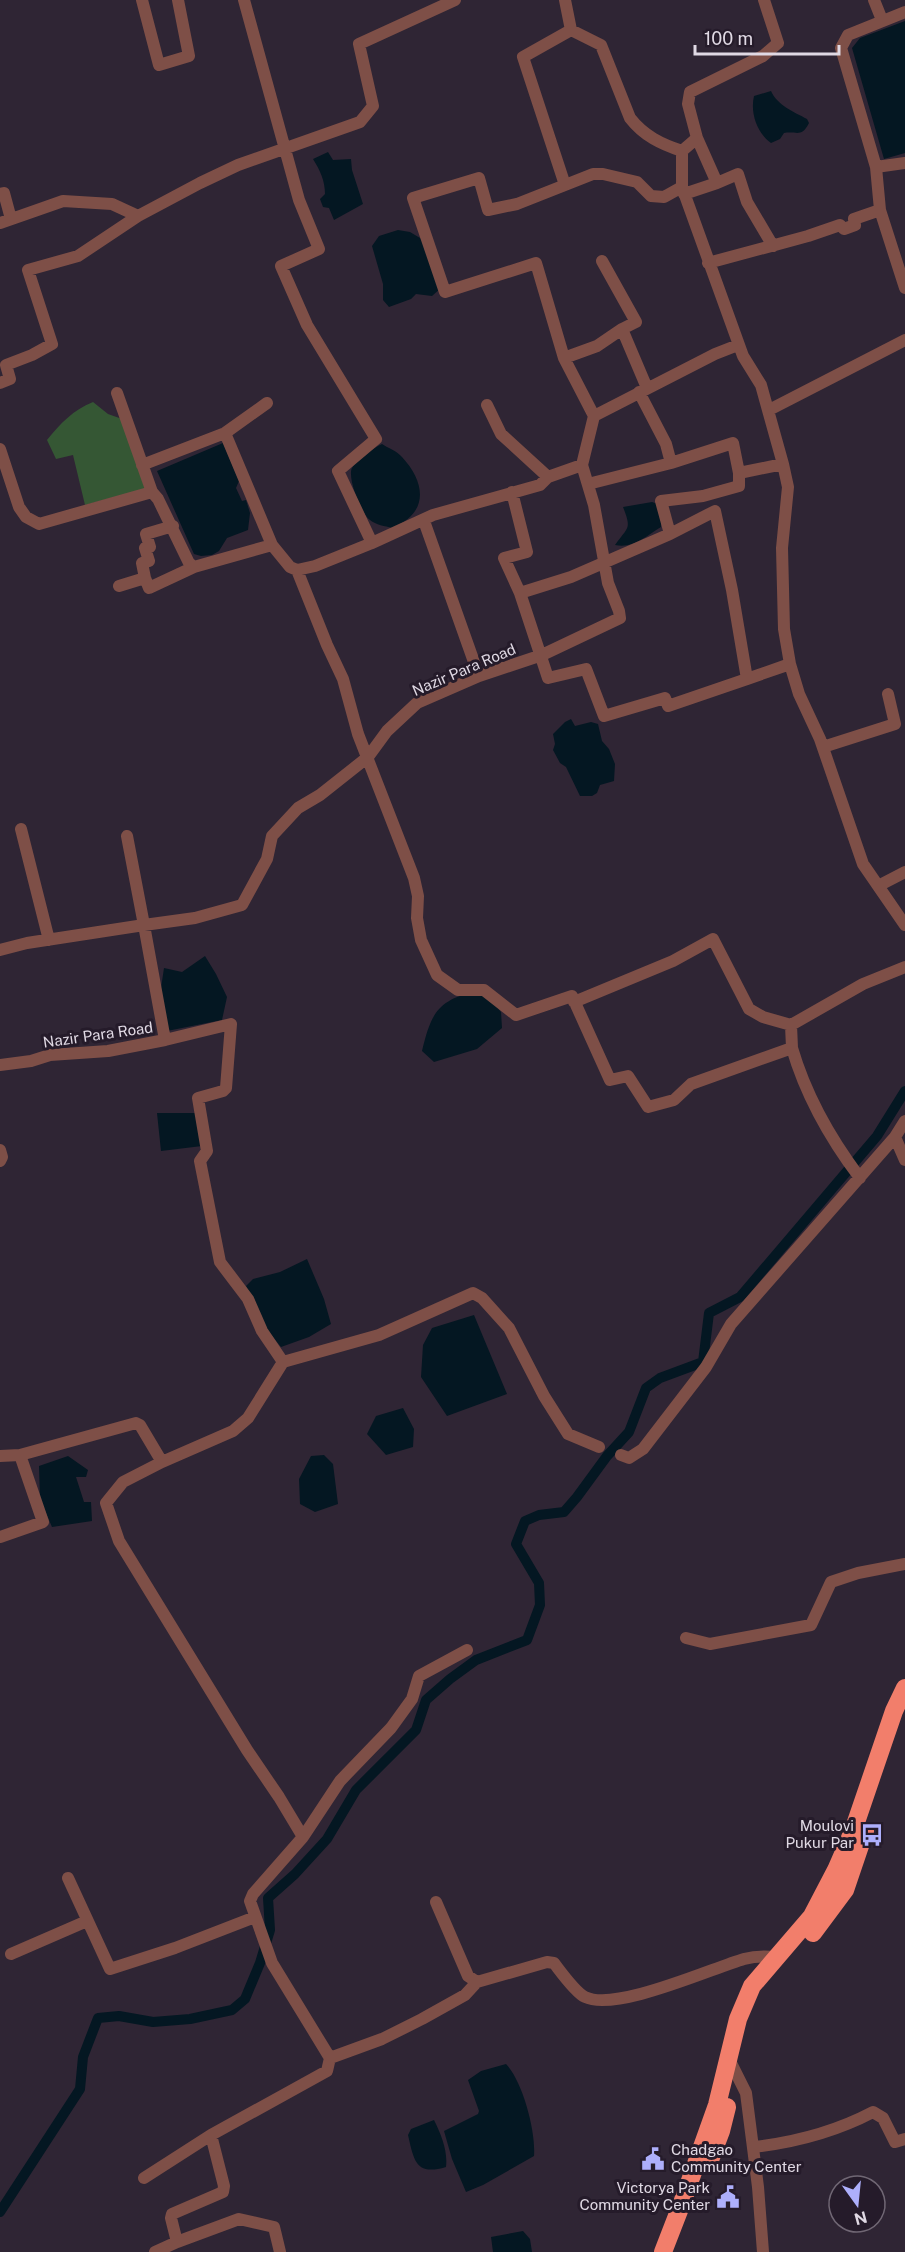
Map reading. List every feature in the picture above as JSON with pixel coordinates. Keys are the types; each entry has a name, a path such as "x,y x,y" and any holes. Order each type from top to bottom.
{"highway":[{"path":"673,2252 721,2132 738,2019 752,1986 812,1916 836,1870 853,1831 894,1711 905,1688"},
{"path":"663,2252 742,2037 765,1986 812,1934 845,1890 905,1716"}],"street":[{"path":"142,0 159,65 189,56 178,0"},
{"path":"244,0 299,200 319,249 281,266 307,325 376,439 338,471 372,543"},
{"path":"0,383 10,379 6,365 52,344 28,270 78,256 138,216 238,165 360,122 373,106 359,44 455,0"},
{"path":"565,0 571,30"},
{"path":"717,183 697,138 688,104 690,93 763,56 778,43 764,0"},
{"path":"874,0 882,20"},
{"path":"905,12 848,35 841,48 876,167 880,210 905,288"},
{"path":"571,30 600,45 630,118 637,127 651,138 682,151"},
{"path":"566,185 523,57 571,30"},
{"path":"682,151 697,138"},
{"path":"682,151 683,190 738,345 761,385 788,487 782,548 783,629 790,664 799,694 823,747 864,864 905,925"},
{"path":"876,167 905,163"},
{"path":"225,433 272,545 290,567 297,570 315,566 372,543 433,515 540,485 548,477 582,465 594,416 564,358 536,263 445,292 413,198 479,178 488,210 503,208 593,174 637,182 651,196 664,197 683,190 717,183 738,174 747,202 773,246"},
{"path":"0,194 4,193 6,221 63,201 112,204 138,216"},
{"path":"708,263 840,225 844,229 855,225 854,219 880,210"},
{"path":"564,358 597,346 636,322 602,261"},
{"path":"622,329 643,390 666,444 671,463"},
{"path":"769,410 905,340"},
{"path":"594,416 738,345"},
{"path":"117,393 152,492 173,526 189,562 195,567"},
{"path":"142,465 225,433 267,404"},
{"path":"487,405 501,434 548,477"},
{"path":"588,484 671,463 733,443 739,486 703,496 661,501 670,534"},
{"path":"0,448 19,507 27,517 39,524 152,492"},
{"path":"739,473 783,464"},
{"name":"Nazir Para Road","path":"0,1065 31,1061 50,1055 108,1051 165,1040 144,925 195,918 242,905 267,859 273,836 298,808 320,795 368,757 387,732 417,703 479,676 542,655 620,618 608,583 594,505 582,465"},
{"path":"512,492 527,552 504,558 520,593 548,678 586,669 604,716 665,698 668,706 790,664"},
{"path":"520,593 570,577 606,562 715,511 732,590 747,679"},
{"path":"424,521 479,676"},
{"path":"173,526 146,534 150,547 145,548 149,561 142,563 149,588 195,567 272,545"},
{"path":"297,570 343,679 358,734 414,878 418,896 417,918 421,940 437,975 458,990 484,990 516,1016 572,996 610,1080 628,1076 648,1107 674,1100 691,1084 792,1048"},
{"path":"119,586 145,578"},
{"path":"823,747 895,724 888,694"},
{"path":"21,829 49,940"},
{"path":"0,950 144,925 127,836"},
{"path":"878,886 905,872"},
{"path":"574,1002 673,961 713,939 749,1009 763,1017 791,1025 862,984 905,967"},
{"path":"165,1040 231,1024 226,1088 198,1098 207,1151 200,1161 220,1262 248,1299 262,1331 283,1362"},
{"path":"791,1025 792,1048 801,1081 833,1141 860,1178"},
{"path":"621,1455 628,1458 643,1449 706,1367 731,1324 860,1178 895,1137 905,1121"},
{"path":"895,1137 905,1160"},
{"path":"0,1150 2,1157 0,1161"},
{"path":"303,1837 119,1540 106,1503 123,1482 233,1431 241,1425 248,1418 283,1362 379,1335 473,1293 482,1298 509,1328 544,1395 568,1434 599,1447"},
{"path":"0,1456 20,1455 136,1423 140,1425 162,1462"},
{"path":"0,1537 43,1522 20,1455"},
{"path":"686,1638 710,1644 811,1625 831,1582 858,1573 905,1564"},
{"path":"144,2178 211,2135 325,2074 330,2058 268,1954 250,1901 252,1894 303,1837 339,1780 391,1728 412,1699 419,1676 467,1650"},
{"path":"68,1878 110,1969 175,1948 255,1917"},
{"path":"436,1902 468,1976 477,1982"},
{"path":"11,1954 87,1921"},
{"path":"330,2058 382,2039 422,2019 465,1995 477,1982 547,1962 554,1964 583,1996 598,2001 627,1997 694,1977 746,1958 776,1957"},
{"path":"732,2064 746,2093 754,2147 763,2252"},
{"path":"754,2147 785,2144 823,2134 873,2112 883,2118 895,2142 905,2139"},
{"path":"177,2242 171,2216 225,2190 211,2135"},
{"path":"155,2252 239,2219 274,2227 280,2252"}],"green space":[{"path":"93,402 108,414 122,419 145,489 85,505 73,455 56,459 47,440 68,418"}],"water":[{"path":"905,21 905,153 884,159 852,48 860,38"},
{"path":"771,91 782,104 807,119 809,123 804,131 784,133 780,139 771,143 758,128 753,102 754,96"},
{"path":"328,152 333,160 351,159 352,170 363,204 334,220 329,208 323,207 320,199 325,194 324,185 313,159"},
{"path":"398,230 410,232 425,241 441,288 432,296 416,294 411,299 389,307 383,300 383,284 372,246 379,236"},
{"path":"223,443 239,481 236,488 242,501 246,500 250,513 248,530 227,538 219,551 212,555 201,556 194,554 157,471"},
{"path":"382,444 402,457 416,477 419,487 418,506 413,514 392,528 375,523 366,516 351,479 352,468 357,461"},
{"path":"652,502 658,504 661,527 634,543 615,545 626,531 628,524 623,507"},
{"path":"571,719 575,726 591,722 598,724 602,741 609,749 615,764 614,781 600,785 597,793 592,796 580,796 566,767 560,763 553,750 555,744 553,734"},
{"path":"205,956 227,997 222,1020 167,1031 161,988 164,968 182,972"},
{"path":"477,991 490,999 501,1012 502,1028 477,1049 434,1062 422,1051 433,1018 444,1004"},
{"path":"157,1113 197,1113 202,1146 161,1151"},
{"path":"307,1259 324,1299 331,1324 309,1337 281,1347 268,1331 246,1286 253,1279 280,1272"},
{"path":"474,1315 507,1394 447,1416 421,1377 423,1345 432,1328"},
{"path":"403,1408 414,1429 413,1447 386,1455 367,1434 376,1416"},
{"path":"324,1455 333,1464 338,1504 315,1512 300,1504 299,1479 311,1456"},
{"path":"68,1456 88,1470 86,1477 76,1477 84,1502 91,1502 92,1521 52,1527 40,1499 39,1466"},
{"path":"506,2064 518,2083 531,2121 534,2156 466,2192 452,2159 444,2131 478,2114 479,2111 468,2080 481,2071"},
{"path":"434,2120 445,2149 446,2167 422,2168 412,2152 408,2135 411,2129"},
{"path":"523,2231 530,2239 532,2252 493,2252 491,2237"}],"waterway":[{"path":"0,2212 80,2089 83,2057 98,2018 119,2016 153,2022 190,2019 232,2010 245,1999 260,1963 270,1930 268,1898 295,1874 327,1839 356,1790 416,1730 426,1700 476,1660 527,1640 540,1605 539,1583 516,1544 525,1521 539,1515 564,1512 607,1456 629,1432 646,1388 660,1378 703,1362 709,1313 740,1297 877,1136 905,1091"}],"place":[{"name":"Moulovi Pukur Par","path":"872,1835"},
{"name":"Chadgao Community Center","path":"653,2159"},
{"name":"Victorya Park Community Center","path":"728,2197"}]}
